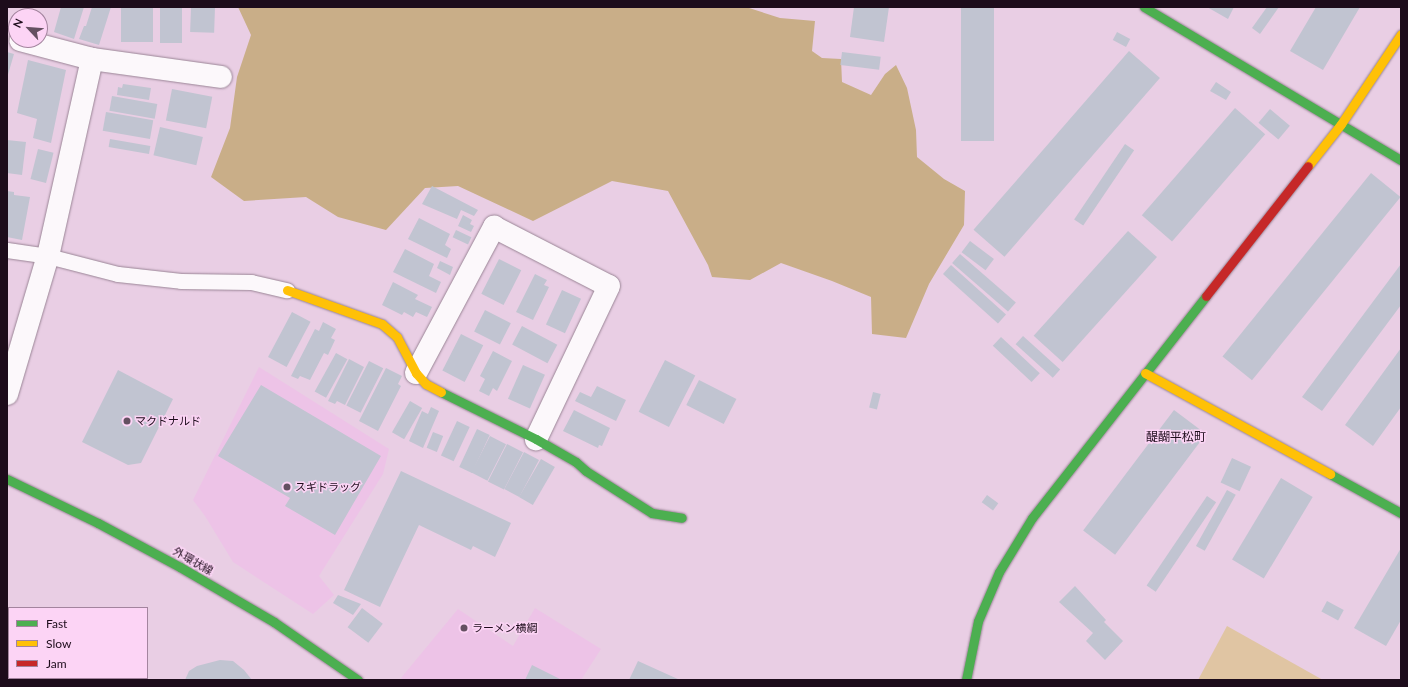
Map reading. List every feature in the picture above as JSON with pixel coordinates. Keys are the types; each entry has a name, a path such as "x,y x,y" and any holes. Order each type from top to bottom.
{"street":[{"path":"1144,7 1401,160"},
{"path":"966,680 978,622 999,572 1032,518 1341,124 1401,34"},
{"path":"48,48 92,60 221,77"},
{"path":"7,394 48,256 92,60"},
{"path":"416,373 494,227 609,286 536,439"},
{"path":"286,290 382,324 397,337 416,373 426,384 536,439 576,462 586,471 652,513 682,518"},
{"path":"1145,374 1401,514"},
{"name":"外環状線","path":"7,479 98,523 180,567 274,622 358,680"}],"lane":[{"path":"7,250 48,256 118,274 182,281 250,282 286,290"}],"shaded area":[{"path":"238,7 746,7 780,18 815,21 812,51 822,58 841,59 842,82 871,95 885,74 896,65 907,88 916,130 917,157 944,179 965,191 964,225 929,284 906,338 872,334 871,297 781,263 750,280 712,277 708,265 668,191 612,181 533,221 458,186 425,188 386,230 338,217 306,197 244,201 211,177 230,128 237,77 251,35"},
{"name":"スギドラッグ","path":"259,367 389,449 383,474 319,576 334,595 313,614 233,562 205,516 193,500"},
{"name":"ラーメン横綱","path":"535,608 601,649 581,680 404,680 401,678 458,609 513,646"},
{"path":"1227,626 1323,680 1198,680"}],"building":[{"path":"61,7 84,7 74,39 54,32"},
{"path":"92,7 111,7 99,45 79,39 84,26 86,26"},
{"path":"121,7 153,7 153,42 121,42"},
{"path":"160,7 182,7 182,43 160,43"},
{"path":"191,7 215,8 214,33 190,32"},
{"path":"854,7 889,7 884,42 850,37"},
{"path":"961,7 994,7 994,141 961,141"},
{"path":"1207,7 1234,7 1228,19"},
{"path":"1267,7 1279,7 1260,34 1252,28"},
{"path":"1316,7 1360,7 1323,70 1290,51"},
{"path":"1117,32 1130,39 1126,47 1113,40"},
{"path":"1129,51 1160,78 1004,257 974,230"},
{"path":"7,52 14,54 7,78"},
{"path":"842,52 881,57 879,70 840,65"},
{"path":"28,60 66,70 51,143 33,138 37,119 17,113"},
{"path":"1216,82 1231,92 1226,100 1210,91"},
{"path":"123,84 151,88 149,100 117,95 118,87 122,88"},
{"path":"172,89 212,97 206,128 166,120"},
{"path":"112,96 157,104 155,119 109,111"},
{"path":"1235,108 1265,134 1172,241 1142,215"},
{"path":"1270,109 1290,126 1278,140 1258,123"},
{"path":"106,112 153,120 150,139 103,131"},
{"path":"160,127 203,137 196,165 153,155"},
{"path":"110,139 150,146 149,154 109,147"},
{"path":"7,140 26,142 22,175 7,173"},
{"path":"1125,144 1134,150 1083,226 1074,219"},
{"path":"38,149 54,153 46,183 31,179"},
{"path":"1371,173 1401,197 1252,380 1222,356"},
{"path":"432,186 478,210 474,216 461,210 457,219 422,204"},
{"path":"7,191 14,192 14,195 30,197 22,240 7,237"},
{"path":"463,215 472,220 470,224 474,226 471,232 458,226"},
{"path":"419,218 450,234 445,245 451,249 447,258 408,239"},
{"path":"456,230 471,237 468,244 453,237"},
{"path":"1128,231 1157,257 1063,362 1034,336"},
{"path":"970,241 994,259 986,270 962,252"},
{"path":"405,249 434,264 429,276 441,282 436,293 393,272"},
{"path":"960,254 1016,303 1008,312 952,263"},
{"path":"499,259 521,270 504,305 481,294"},
{"path":"440,261 453,267 450,275 437,268"},
{"path":"1401,264 1401,305 1322,411 1302,397"},
{"path":"951,265 1006,315 998,323 943,274"},
{"path":"535,274 547,280 544,285 549,287 533,320 516,312"},
{"path":"393,282 418,295 415,299 432,307 427,317 416,312 413,317 404,312 402,315 382,305"},
{"path":"562,290 581,299 565,333 546,324"},
{"path":"485,310 511,323 500,345 474,331"},
{"path":"292,312 311,322 287,367 268,357"},
{"path":"323,322 336,329 331,338 335,340 328,355 324,353 310,380 300,376 298,379 291,376 315,329 319,331"},
{"path":"522,326 557,345 547,363 512,345"},
{"path":"461,334 483,345 465,382 442,371"},
{"path":"1023,336 1060,369 1053,378 1016,344"},
{"path":"1001,337 1040,373 1032,382 993,346"},
{"path":"1401,348 1401,407 1373,446 1345,425"},
{"path":"493,351 512,361 497,391 493,388 489,396 479,391 485,379 480,376"},
{"path":"336,353 347,359 326,398 315,391"},
{"path":"349,359 364,367 345,405 337,401 335,404 328,401"},
{"path":"665,360 695,375 669,427 639,412"},
{"path":"369,361 383,368 361,413 346,406"},
{"path":"523,365 545,375 530,409 508,399"},
{"path":"386,368 402,376 398,384 401,386 378,431 359,421"},
{"path":"118,370 173,399 141,463 128,465 82,442"},
{"path":"699,380 736,399 724,424 686,405"},
{"path":"261,385 381,456 335,535 285,506 290,498 218,456"},
{"path":"597,386 626,400 616,421 575,401 580,392 591,397"},
{"path":"873,392 881,394 877,409 869,408"},
{"path":"410,401 422,408 404,439 392,432"},
{"path":"431,407 439,411 423,448 409,441 422,411 428,414"},
{"path":"574,410 610,428 602,446 599,445 598,448 563,431"},
{"path":"1174,410 1206,434 1115,555 1083,531"},
{"path":"457,421 470,427 454,461 441,455"},
{"path":"477,429 490,435 472,473 459,467"},
{"path":"433,432 443,436 437,452 427,448"},
{"path":"490,436 506,444 487,481 471,473"},
{"path":"507,444 523,452 504,490 488,481"},
{"path":"524,452 539,460 519,497 504,489"},
{"path":"1232,458 1251,467 1240,491 1221,482"},
{"path":"541,459 555,467 533,505 519,497"},
{"path":"401,471 511,523 495,557 473,546 471,550 419,525 380,607 344,590"},
{"path":"1281,478 1313,497 1264,578 1232,559"},
{"path":"1227,490 1236,495 1205,551 1196,546"},
{"path":"987,495 998,503 993,511 982,502"},
{"path":"1207,496 1216,502 1156,592 1147,586"},
{"path":"1401,548 1401,620 1386,646 1354,628"},
{"path":"1075,586 1106,620 1104,622 1123,641 1105,660 1086,641 1093,633 1059,602"},
{"path":"338,595 361,604 353,615 333,603"},
{"path":"1327,601 1344,610 1338,621 1321,612"},
{"path":"362,608 383,624 368,643 348,627"},
{"path":"220,660 233,661 244,670 252,680 185,680 189,671 197,666"},
{"path":"638,661 680,680 629,680"},
{"path":"532,665 562,680 525,680"}],"traffic: fast":[{"path":"1144,7 1401,160"},
{"path":"966,680 978,621 999,572 1032,518 1206,296"},
{"path":"441,392 536,439 576,462 586,471 652,513 682,518"},
{"path":"1330,474 1401,513"},
{"path":"7,479 98,523 180,567 274,622 358,680"}],"traffic: slow":[{"path":"1308,166 1341,124 1401,34"},
{"path":"287,290 382,324 397,337 416,373 426,384 441,392"},
{"path":"1145,373 1330,474"}],"traffic: jam":[{"path":"1206,296 1308,166"}],"place":[{"name":"マクドナルド","path":"127,421"},
{"name":"スギドラッグ","path":"287,487"},
{"name":"ラーメン横綱","path":"464,628"}],"district":[{"name":"醍醐平松町","path":"1176,437"}]}
